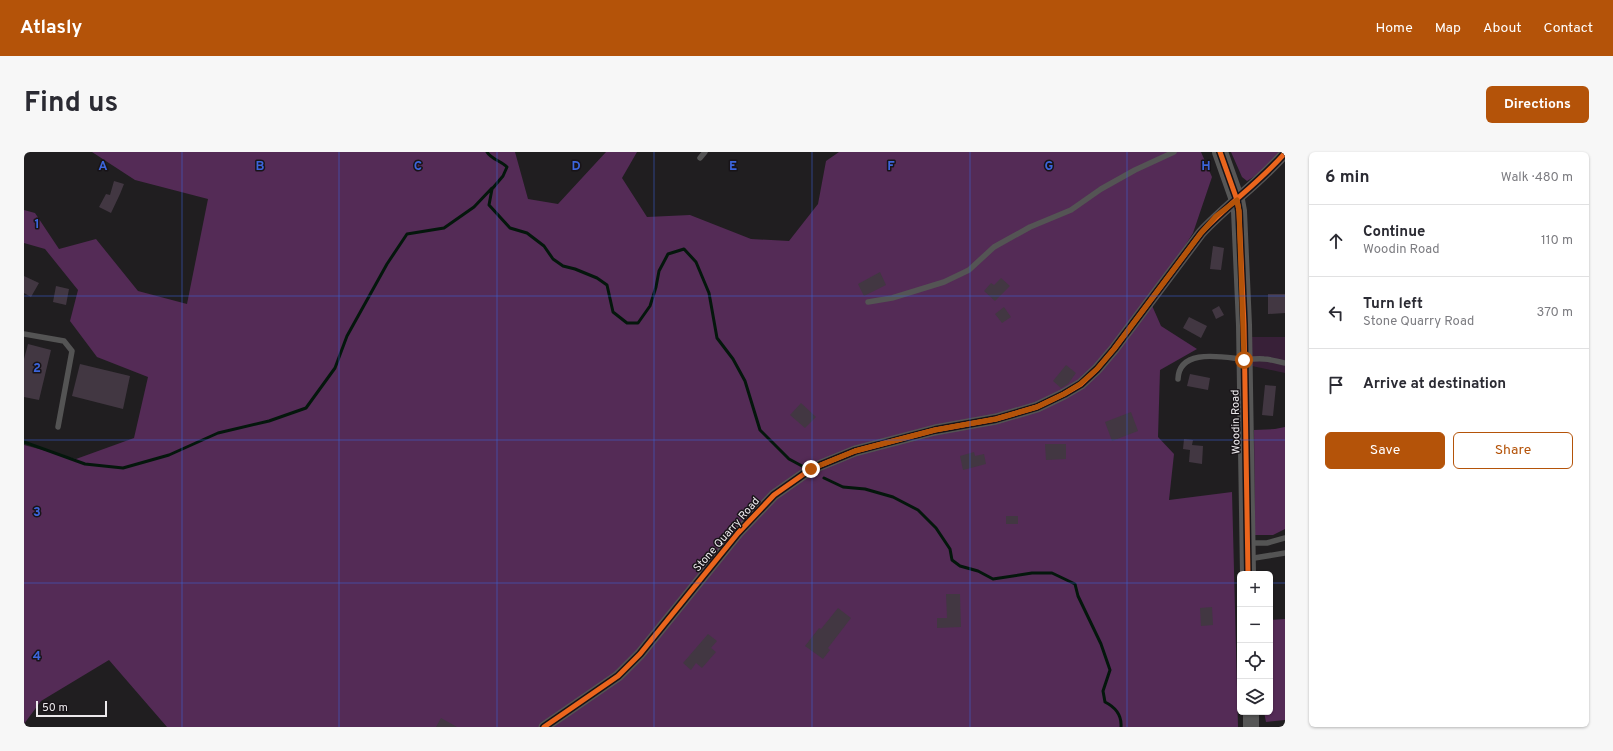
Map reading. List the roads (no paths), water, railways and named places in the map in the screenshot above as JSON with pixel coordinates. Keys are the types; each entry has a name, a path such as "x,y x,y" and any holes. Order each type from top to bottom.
{"street":[{"name":"Woodin Road","path":"1220,152 1237,200 1239,211 1248,559"},
{"name":"Stone Quarry Road","path":"544,727 618,676 640,654 738,533 774,495 811,469 855,451 935,430 996,419 1037,407 1064,394 1080,384 1097,369 1114,349 1201,233 1216,216 1237,200 1268,172 1285,153"},
{"path":"1251,715 1251,727"}],"lane":[{"path":"700,158 705,152"},
{"path":"868,302 892,298 951,279 969,270 994,247 1030,227 1071,210 1101,189 1135,170 1174,152"},
{"path":"24,334 64,341 72,351 58,427"},
{"path":"1178,379 1178,371 1186,362 1202,356 1221,356 1244,360 1264,359 1285,363"},
{"path":"1248,559 1267,543 1285,538"},
{"path":"1248,559 1285,553"}],"waterway":[{"path":"487,152 507,167 503,176 492,189 489,205 510,228 527,233 544,246 553,259 563,266 597,278 607,285 613,312 627,323 638,323 650,306 659,271 668,254 684,249 696,262 709,293 717,338 733,359 745,381 760,430 789,459 802,466"},
{"path":"24,442 85,464 123,468 169,455 218,433 269,421 306,408 335,368 347,336 387,264 407,234 444,228 474,207 492,188"},
{"path":"824,478 843,487 865,489 893,497 918,510 936,528 950,549 952,560 960,566 978,571 993,579 1032,573 1052,573 1075,584 1078,596 1101,644 1110,670 1103,691 1105,702 1112,706 1119,715 1121,727"}]}
